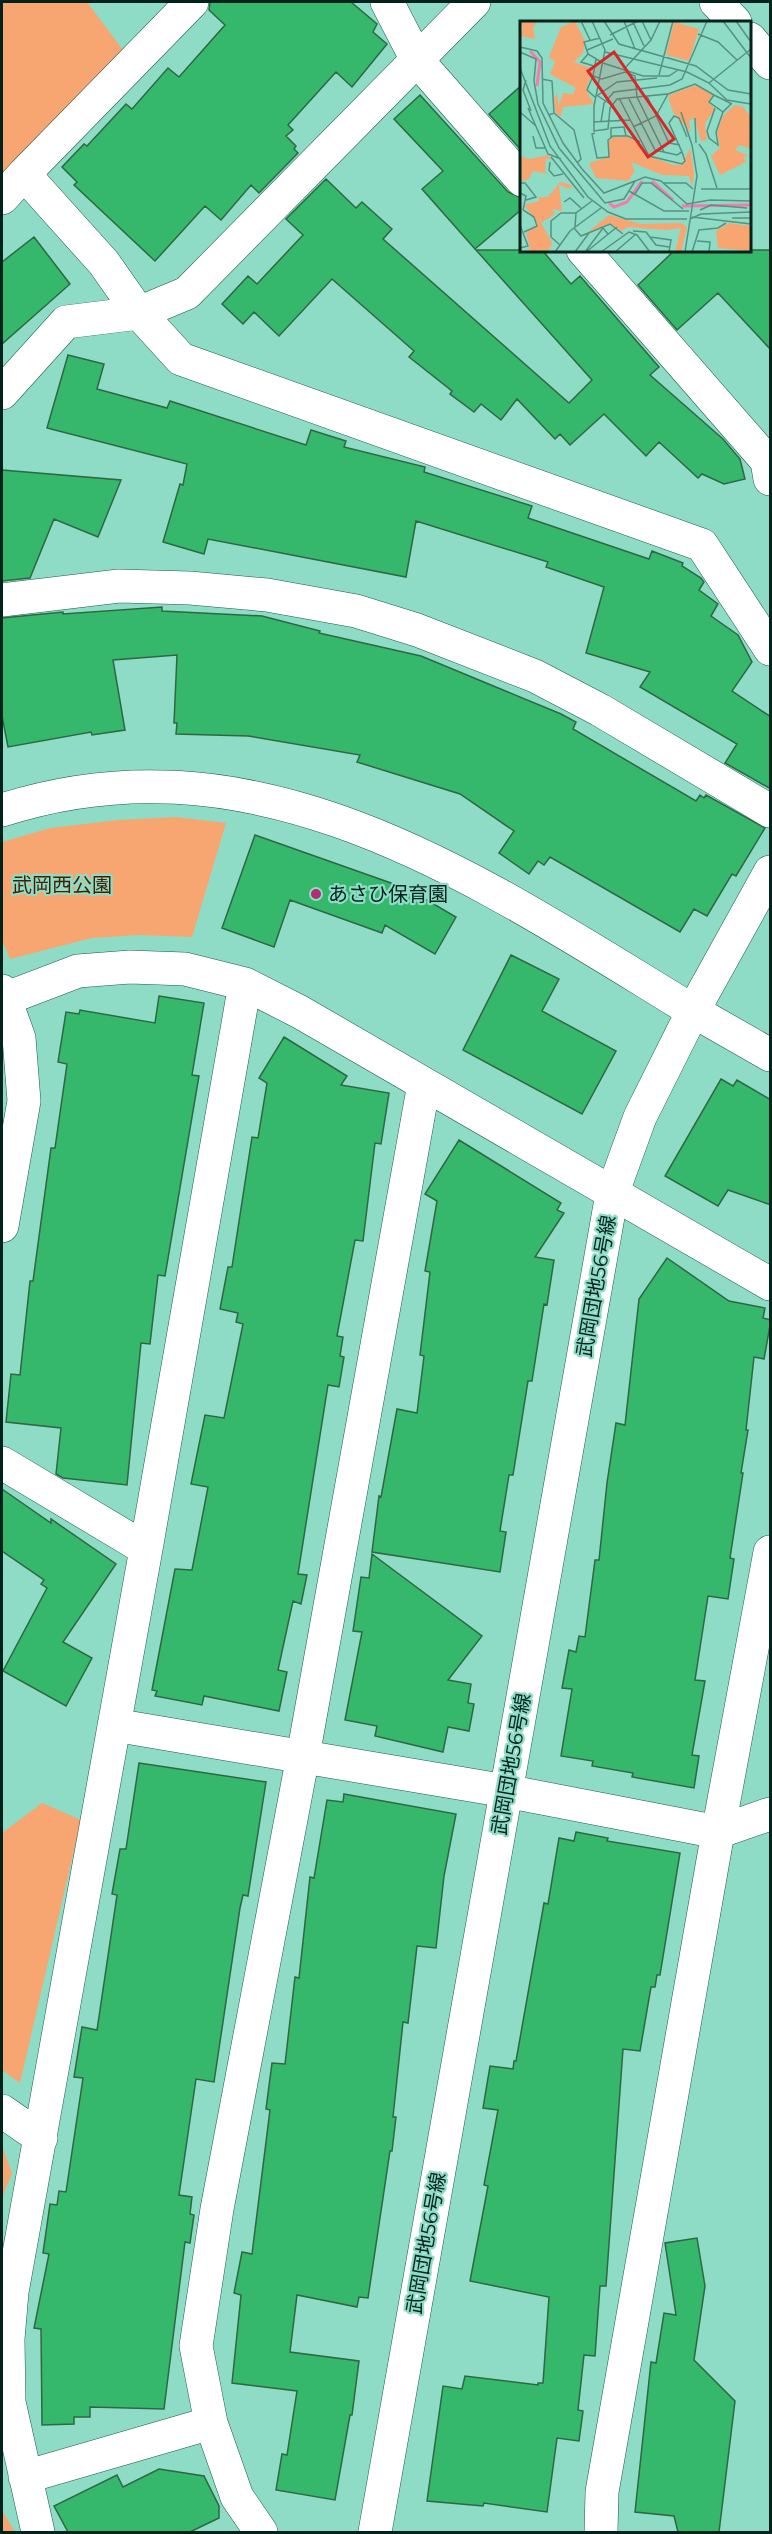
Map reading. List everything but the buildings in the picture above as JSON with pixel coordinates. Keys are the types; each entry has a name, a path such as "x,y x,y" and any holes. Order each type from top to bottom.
{"street":[{"path":"2,198 192,2"},
{"path":"387,2 417,60 520,178"},
{"path":"2,393 66,322 140,313 187,293 474,2"},
{"path":"716,2 734,21"},
{"path":"751,40 771,63"},
{"path":"24,174 104,263 140,313 181,359 702,545 771,649"},
{"path":"585,252 769,467"},
{"path":"2,600 119,586 267,595 356,611 427,633 536,676 600,710 771,811"},
{"path":"2,810 35,800 100,790 159,785 230,792 295,807 344,822 421,854 511,900 693,1011 771,1055"},
{"name":"武岡団地56号線","path":"375,2532 612,1194 640,1117 693,1011 771,872"},
{"path":"2,1226 24,1101 19,1038 2,996 78,971 130,967 185,969 245,984 300,1012 771,1284"},
{"path":"38,2532 9,2402 8,2339 12,2292 245,984"},
{"path":"261,2532 237,2497 212,2423 196,2346 218,2209 303,1756 424,1084"},
{"path":"2,1463 146,1549"},
{"path":"601,2532 602,2492 718,1832 771,1552"},
{"path":"114,1725 506,1791 718,1832 771,1814"},
{"path":"2,2111 41,2138"},
{"path":"25,2477 212,2423"}],"green space":[{"path":"2,2 87,2 126,54 2,176"},
{"name":"武岡西公園","path":"176,817 226,823 192,937 139,935 92,938 10,959 2,940 2,842 50,828 118,820"},
{"path":"42,1803 81,1820 20,2083 2,2070 2,1833"},
{"path":"2,2146 12,2173 2,2198"},
{"path":"2,2510 15,2532 2,2532"}],"place":[{"name":"あさひ保育園","path":"316,894"}]}
